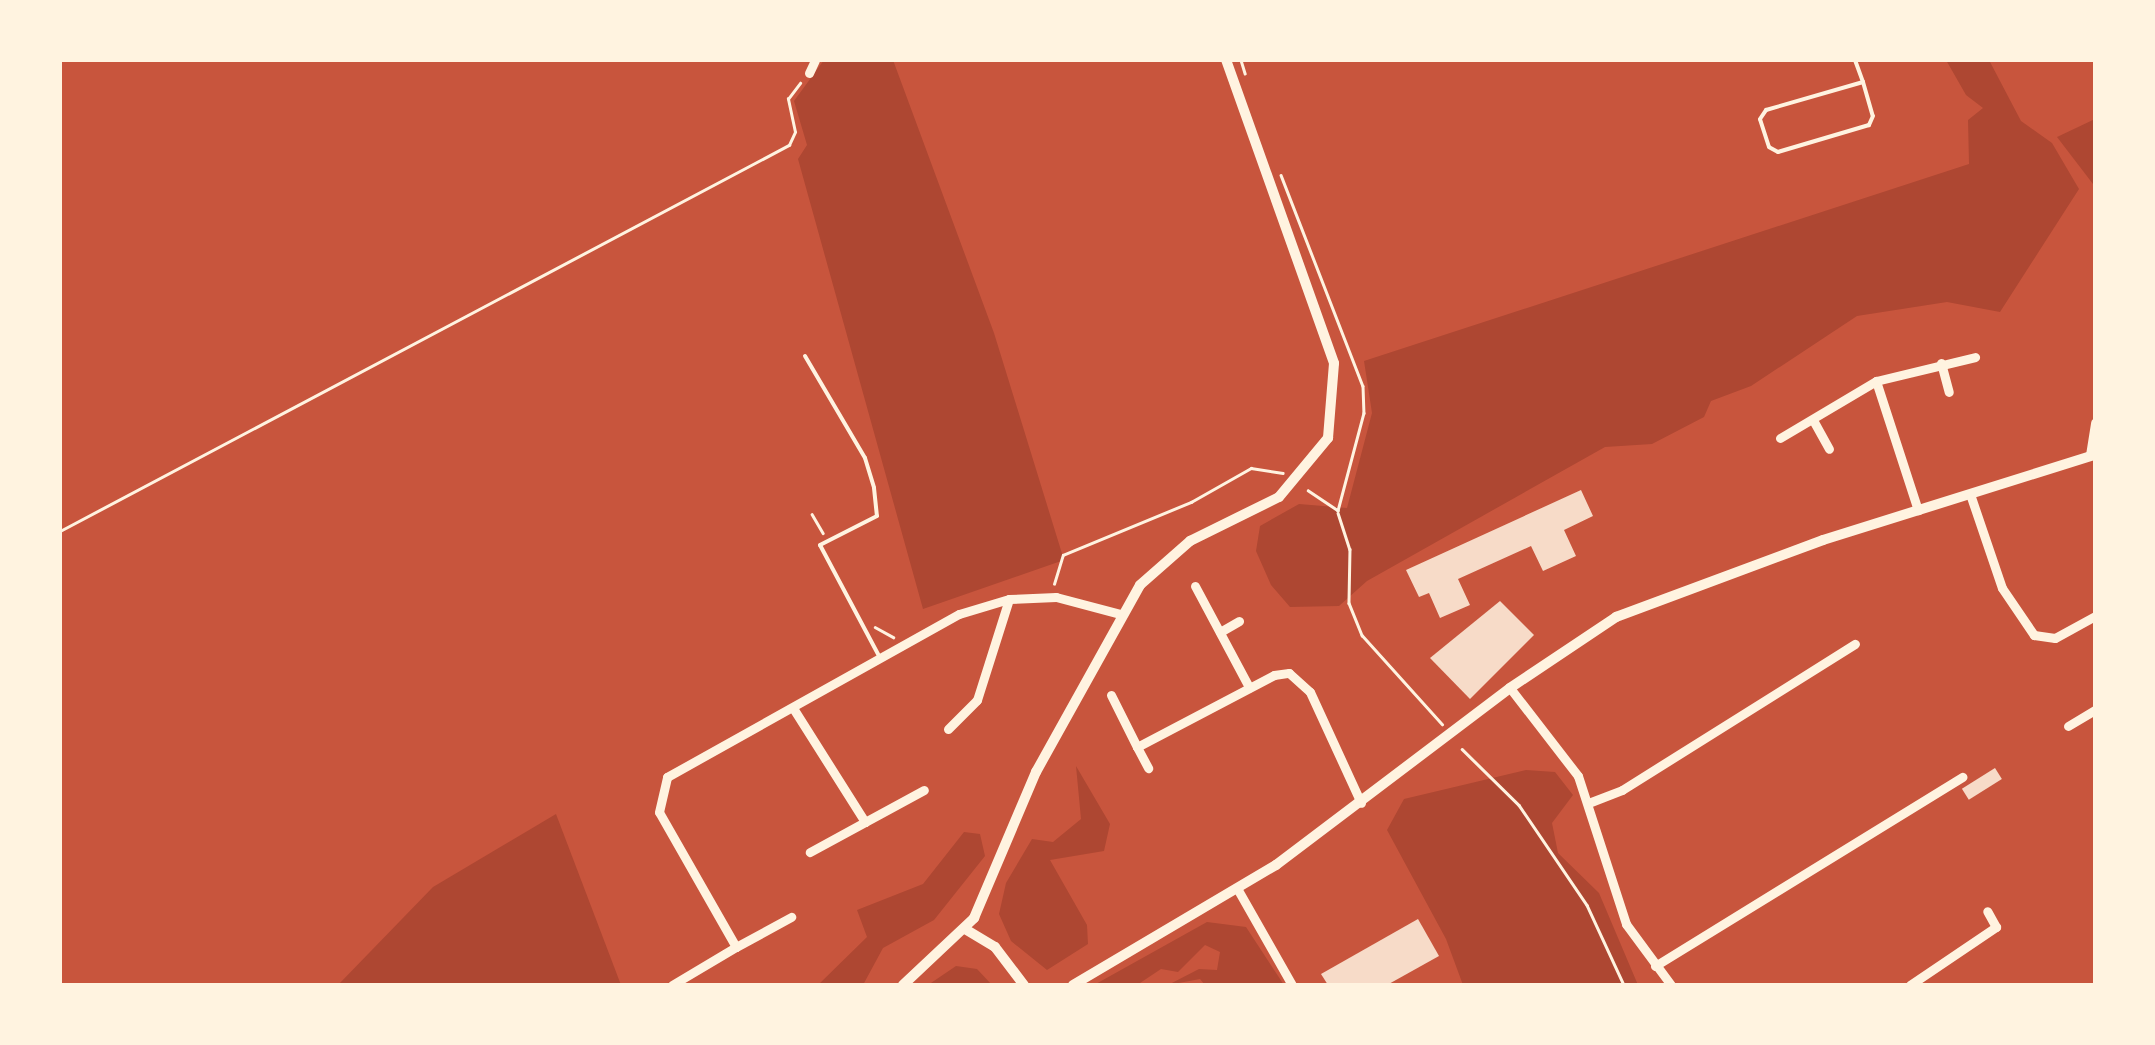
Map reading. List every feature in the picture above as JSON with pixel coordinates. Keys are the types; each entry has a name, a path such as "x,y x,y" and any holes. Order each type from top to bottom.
{"street":[{"path":"809,73 815,60"},
{"path":"903,985 965,929 1120,614 1178,551 1279,497 1328,438 1334,398 1330,348 1226,60"},
{"path":"1780,438 1876,380 1974,357"},
{"path":"1941,363 1949,392"},
{"path":"1876,380 1918,510"},
{"path":"1813,420 1830,449"},
{"path":"1073,985 1238,890 1361,804 1510,688 1646,604 1918,510 2093,455 2095,422"},
{"path":"1970,494 2002,588 2034,635 2055,638 2095,616"},
{"path":"1195,586 1249,687"},
{"path":"736,947 664,821 658,797 666,777 959,614 1009,599 1087,601 1120,614"},
{"path":"948,729 977,700 1009,599"},
{"path":"1220,632 1238,622"},
{"path":"1591,802 1629,786 1855,644"},
{"path":"1137,747 1274,674 1301,680 1339,746 1361,804"},
{"path":"1510,688 1562,751 1591,802 1626,924 1671,985"},
{"path":"1112,695 1148,768"},
{"path":"793,708 865,822"},
{"path":"2068,726 2095,710"},
{"path":"1655,966 1962,777"},
{"path":"810,852 924,790"},
{"path":"1238,890 1292,985"},
{"path":"1910,985 1996,927 1986,911"},
{"path":"672,985 791,917"},
{"path":"965,929 995,947 1024,985"}],"lane":[{"path":"1856,60 1863,82 1873,116 1869,125 1778,152 1769,148 1760,119 1766,110 1863,82"},
{"path":"805,356 865,458 878,516 820,545 879,656"}],"path":[{"path":"60,531 789,146 795,132 788,99 809,73"},
{"path":"1048,587 1063,555 1191,502 1251,468 1289,475"},
{"path":"1338,511 1350,549 1349,604 1362,635 1442,724"},
{"path":"812,514 827,541"},
{"path":"870,618 878,632 899,636"},
{"path":"1462,749 1520,805 1587,905 1624,985"}],"shaded area":[{"path":"824,60 893,60 994,333 1064,560 923,609 798,159 807,145 794,101"},
{"path":"1946,60 1989,60 2021,121 2052,143 2079,189 2000,312 1947,302 1857,316 1751,386 1711,401 1704,417 1652,444 1605,447 1367,581 1339,606 1290,607 1271,585 1256,551 1260,526 1299,504 1347,508 1372,413 1364,361 1969,164 1968,120 1983,108 1966,95"},
{"path":"2095,119 2095,184 2093,184 2057,137"},
{"path":"1076,766 1110,824 1104,851 1050,860 1087,925 1088,944 1047,970 1011,941 999,914 1006,883 1032,839 1053,842 1081,819"},
{"path":"1526,770 1555,772 1573,795 1552,823 1558,853 1599,893 1638,985 1463,985 1446,939 1387,830 1404,799"},
{"path":"556,814 621,985 338,985 433,887"},
{"path":"964,832 980,834 985,856 934,920 883,948 863,985 818,985 867,937 857,910 923,884"},
{"path":"1207,922 1246,927 1284,985 1205,985 1200,979 1168,985 1199,969 1217,970 1220,952 1205,945 1178,972 1161,969 1137,985 1094,985"},
{"path":"956,966 977,969 992,985 928,985"}],"building":[{"path":"1581,490 1593,516 1564,530 1576,556 1543,571 1531,546 1458,579 1470,605 1440,618 1429,593 1419,597 1406,570"},
{"path":"1500,601 1534,635 1470,699 1430,658"},
{"path":"1995,768 2002,779 1969,800 1962,789"},
{"path":"1418,919 1439,956 1387,985 1328,985 1321,974"}]}
